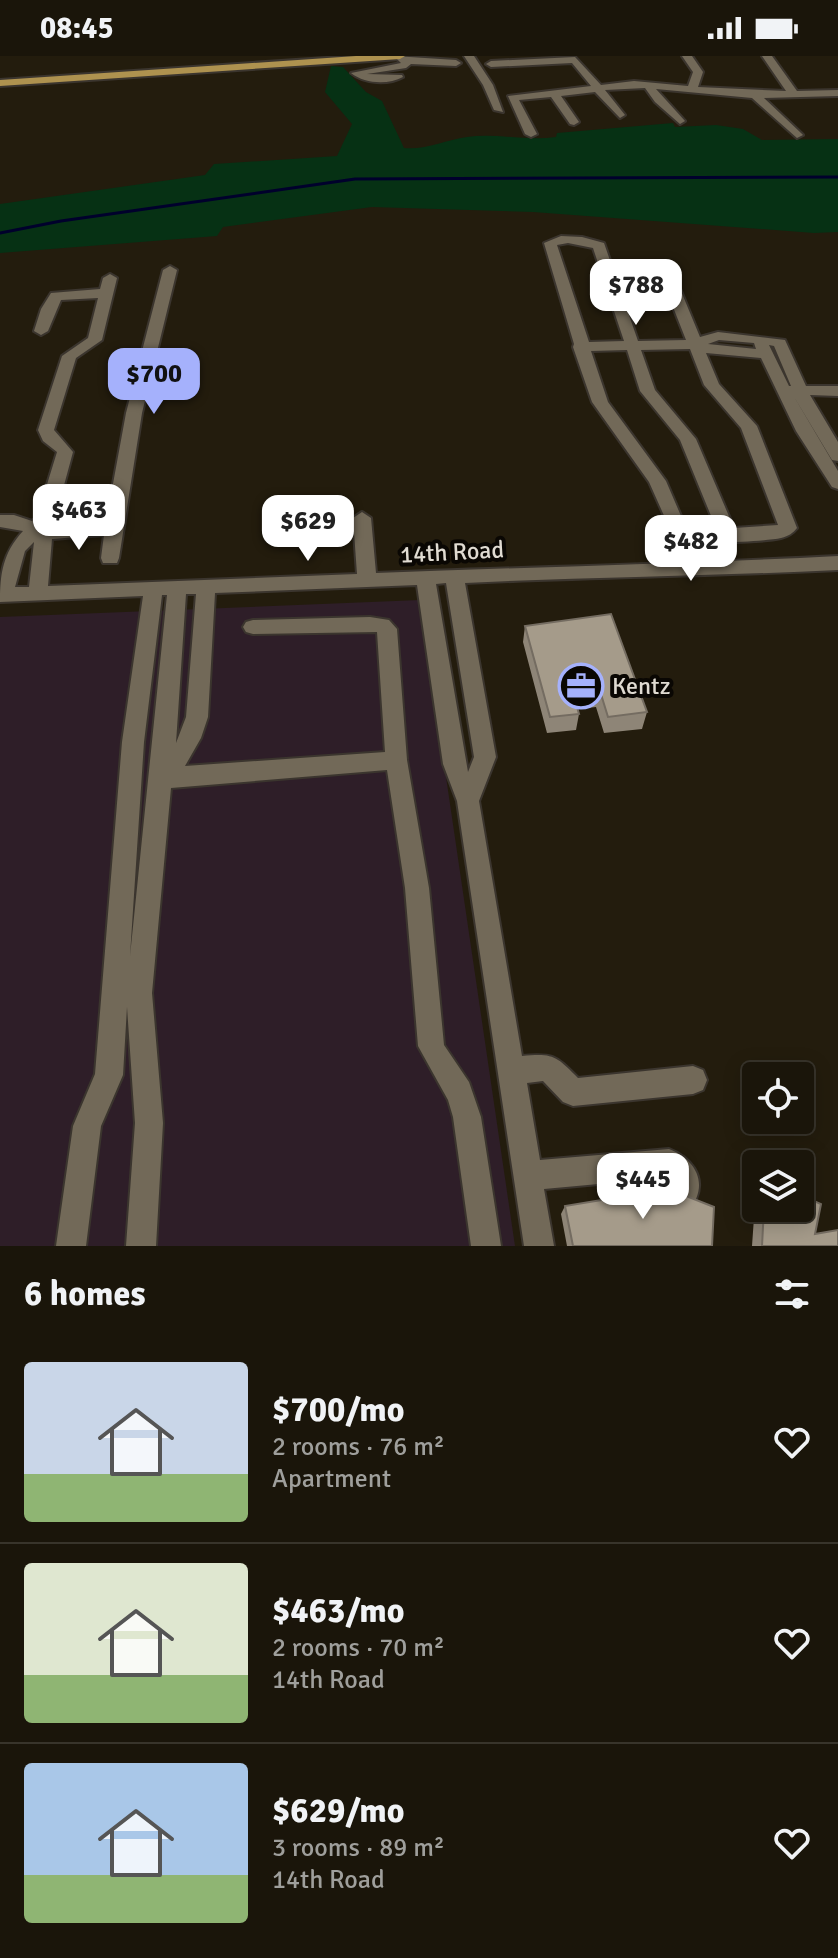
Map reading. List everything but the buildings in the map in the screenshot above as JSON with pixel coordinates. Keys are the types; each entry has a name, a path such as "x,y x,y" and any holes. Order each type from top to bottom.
{"main road":[{"path":"0,82 334,58 402,58"}],"street":[{"path":"469,56 488,85 499,110"},
{"path":"687,56 698,72 692,89"},
{"path":"767,56 793,93"},
{"path":"402,58 456,63"},
{"path":"398,77 368,79 356,73 406,65 402,58"},
{"path":"491,64 573,59 599,86 620,115"},
{"path":"785,81 799,81"},
{"path":"825,81 838,81"},
{"path":"531,134 512,98 637,84 650,88 755,95 838,93"},
{"path":"650,88 653,96 668,106 680,121"},
{"path":"555,95 574,122"},
{"path":"755,95 797,135"},
{"path":"669,279 712,385 749,426 788,528 780,532 728,535 680,534 657,481 600,402 580,347 550,243 556,240 593,242 599,246 648,391 688,439 728,535"},
{"path":"110,558 113,528 134,434 134,413 170,270"},
{"path":"38,594 40,527 65,452 46,430 69,356 95,340 108,286 56,296 41,331"},
{"path":"580,347 693,344 718,336 780,343 794,396"},
{"path":"759,339 833,460 838,483"},
{"path":"693,344 712,350 766,354"},
{"path":"794,396 838,391"},
{"path":"794,396 838,400"},
{"path":"362,518 367,582"},
{"path":"0,521 40,527 113,528"},
{"path":"2,595 17,549 40,527"},
{"name":"14th Road","path":"2,595 455,578 838,554"},
{"name":"14th Road","path":"618,570 663,572 838,563"},
{"path":"455,578 485,757 468,801"},
{"path":"426,579 454,764 468,801 539,1246"},
{"path":"162,781 190,738 197,717 206,588"},
{"path":"141,1246 149,1123 139,993 162,781 165,589"},
{"path":"71,1246 87,1126 109,1075 133,742 165,589"},
{"path":"253,627 384,626 388,634 396,760 417,888 431,1046 435,1057 461,1094 469,1120 486,1246"},
{"path":"436,634 463,631"},
{"path":"162,781 396,760"},
{"path":"510,1071 548,1067 573,1092 693,1080"},
{"path":"526,1176 669,1163 684,1177 686,1189"}],"shaded area":[{"path":"420,600 515,1246 0,1246 0,617"}],"green space":[{"path":"331,66 343,67 366,92 382,101 404,148 420,148 467,137 545,138 556,137 557,133 673,123 675,127 716,125 743,129 762,140 838,139 838,232 814,233 533,212 372,207 223,227 217,236 0,253 0,204 205,175 214,164 337,156 352,124 325,92"}],"waterway":[{"path":"0,233 61,221 355,179 838,177"}],"place":[{"name":"Kentz","path":"581,686"}]}
